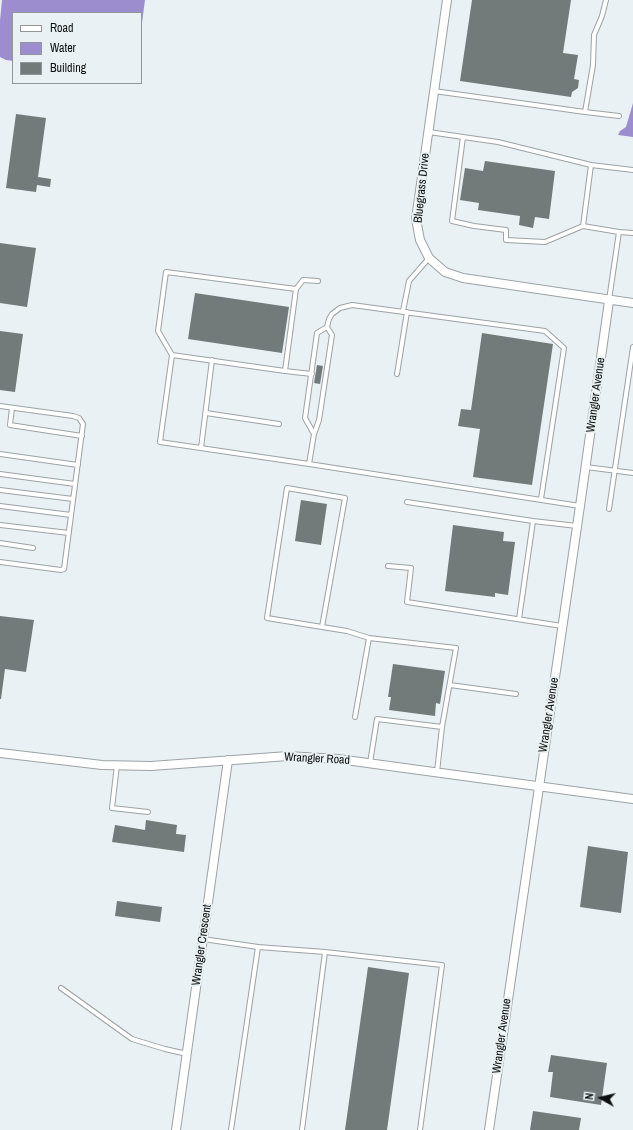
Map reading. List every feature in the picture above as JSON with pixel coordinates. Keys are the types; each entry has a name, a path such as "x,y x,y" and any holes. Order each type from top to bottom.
{"street":[{"name":"Bluegrass Drive","path":"447,0 416,219 420,240 429,258 445,272 464,278 633,304"},
{"name":"Wrangler Avenue","path":"488,1130 586,467 609,301"},
{"name":"Wrangler Road","path":"0,753 95,764 152,766 288,756 338,759 633,799"},
{"name":"Wrangler Crescent","path":"176,1130 228,760"}],"lane":[{"path":"585,112 593,65 594,35 602,16 606,0"},
{"path":"434,91 618,116"},
{"path":"429,132 498,142 591,165 633,170"},
{"path":"463,137 452,221 474,226 506,230 506,240 545,242 583,226 633,234"},
{"path":"583,226 591,165"},
{"path":"609,301 619,232"},
{"path":"398,374 409,281 429,258"},
{"path":"296,289 166,272 158,331 172,354 160,442 580,506"},
{"path":"285,371 296,289 303,280 318,281"},
{"path":"314,434 305,418 317,333 327,327 332,314 337,310 348,306 405,311 545,331 564,348 541,499"},
{"path":"309,464 314,434 319,420 332,335 327,327"},
{"path":"609,509 633,347"},
{"path":"172,354 312,374"},
{"path":"201,448 212,360"},
{"path":"0,406 73,416 79,418 83,424 64,569 61,570 0,562"},
{"path":"12,408 10,425 82,436"},
{"path":"206,413 279,424"},
{"path":"0,454 78,465"},
{"path":"586,467 633,473"},
{"path":"0,474 75,484"},
{"path":"322,627 345,498 287,488 267,618 322,627 347,631 369,638 456,648 442,727 437,772"},
{"path":"0,490 73,499"},
{"path":"407,502 577,526"},
{"path":"0,506 71,515"},
{"path":"519,619 533,520"},
{"path":"0,525 69,533"},
{"path":"0,543 33,548"},
{"path":"388,566 411,568 407,602 562,626"},
{"path":"355,717 369,638"},
{"path":"450,685 516,694"},
{"path":"370,763 377,719 442,727"},
{"path":"117,765 112,808 148,812"},
{"path":"203,939 258,947 325,952 442,966 420,1130"},
{"path":"231,1130 258,947"},
{"path":"302,1130 325,952"},
{"path":"61,988 132,1039 187,1054"}],"water":[{"path":"2,0 145,0 142,22 142,12 12,12 12,61 0,57 0,21"},
{"path":"633,103 633,137 618,135 620,131 626,127"}],"building":[{"path":"472,0 571,0 563,53 578,55 574,79 579,80 578,88 572,92 571,97 460,81"},
{"path":"16,114 46,118 38,177 51,179 50,187 37,185 36,192 6,188"},
{"path":"485,161 555,171 549,219 535,217 533,228 519,225 520,216 478,210 479,203 460,200 465,168 483,171"},
{"path":"0,243 36,248 27,307 0,303"},
{"path":"195,293 289,307 282,353 188,339"},
{"path":"0,331 23,334 15,392 0,390"},
{"path":"482,333 553,344 532,485 473,477 480,429 458,426 461,409 471,410"},
{"path":"317,365 323,366 320,384 314,383"},
{"path":"301,500 327,504 321,545 295,541"},
{"path":"453,525 504,532 503,541 515,542 508,595 495,593 495,597 445,591"},
{"path":"0,616 34,620 26,672 5,669 1,699 0,699"},
{"path":"393,664 445,671 440,704 436,703 435,716 389,710 391,697 388,697"},
{"path":"146,820 177,825 176,834 186,835 184,852 112,842 115,825 145,830"},
{"path":"588,846 628,852 621,913 580,907"},
{"path":"117,901 162,907 160,922 115,916"},
{"path":"368,967 409,973 387,1130 345,1130"},
{"path":"551,1055 607,1063 601,1105 550,1097 553,1072 548,1072"},
{"path":"533,1111 581,1118 579,1130 530,1130"}]}
